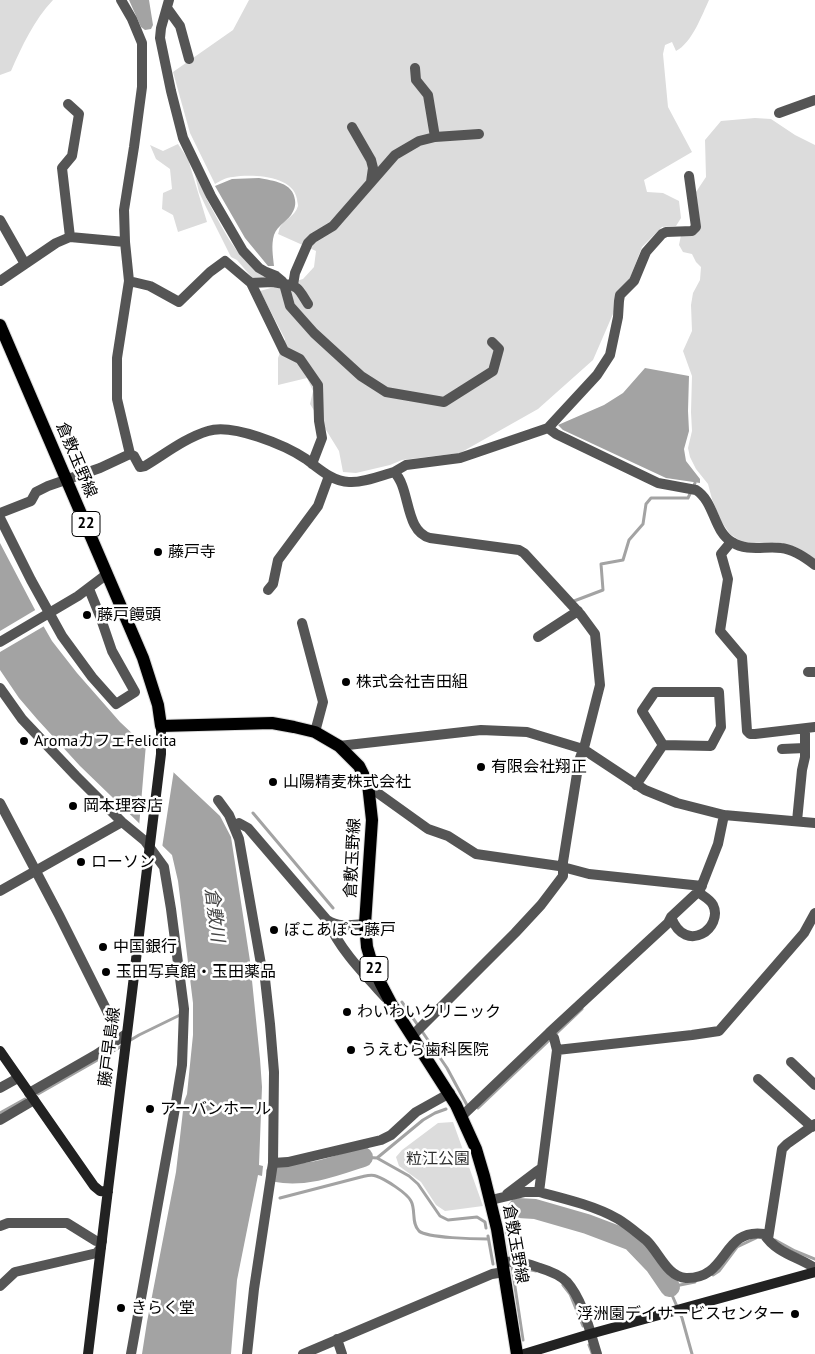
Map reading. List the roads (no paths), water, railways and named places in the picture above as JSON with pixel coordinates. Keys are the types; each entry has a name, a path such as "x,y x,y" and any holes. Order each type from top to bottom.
{"main road":[{"name":"倉敷玉野線","path":"0,325 143,658 158,706 161,726 272,723 294,726 315,732 339,746 359,766 368,786 372,820 365,924 367,947 372,964 392,1005 417,1032 450,1093 467,1112 508,1264 517,1354"},
{"name":"藤戸早島線","path":"88,1354 161,754 161,726"},
{"path":"0,1051 94,1186 100,1191 108,1192"},
{"path":"524,1354 815,1272"}],"street":[{"path":"121,0 132,19 142,43 142,87 124,210 124,242 128,281 118,358 117,399 130,454 134,456 140,467 145,466 188,439 209,430 222,428 254,436 284,447 329,476 347,482 357,482 394,472 406,464 460,458 548,428 597,374 610,354 618,317 620,295 634,281 646,252 662,234 666,232 692,231 696,227 690,176"},
{"path":"168,4 160,38 182,138 211,196 243,251 259,268 276,276 300,292 308,304"},
{"path":"168,4 180,26 188,59"},
{"path":"142,43 160,38"},
{"path":"415,68 416,80 428,95 435,137"},
{"path":"779,113 815,100"},
{"path":"68,104 79,114 72,156 62,168 70,237"},
{"path":"352,127 371,160 373,168 370,183"},
{"path":"479,134 419,140 395,156 333,226 308,243 288,285 290,306 314,333 361,376 386,392 444,402 493,371 499,349 492,342"},
{"path":"0,220 25,264"},
{"path":"0,281 56,244 70,237 124,242"},
{"path":"128,281 150,286 180,302 210,272 225,261 251,283 284,350 300,359 318,385 319,420 322,438 312,464"},
{"path":"251,283 273,282 288,285"},
{"path":"548,428 556,434 658,483 692,488 701,493 707,500 719,528 730,542 740,547 781,548 794,552 815,565"},
{"path":"0,513 31,500 36,492 100,468 130,454"},
{"path":"394,472 401,484 414,524 425,537 519,550 527,556 595,634 600,685 579,761 563,862 563,876 528,919 417,1032"},
{"path":"268,590 273,584 278,560 318,506 329,476"},
{"path":"0,518 48,615 92,677 116,704 134,692 112,651 88,589"},
{"path":"730,542 721,554 728,579 720,630 742,657 747,731 750,734 756,734 810,728 805,748 797,822"},
{"path":"0,642 48,615 107,574"},
{"path":"538,637 575,613"},
{"path":"302,623 323,702 315,732"},
{"path":"0,688 22,719 122,822 150,844 164,866 184,1009 182,1065 131,1354"},
{"path":"655,692 719,692 721,727 711,746 663,745 642,710 655,692"},
{"path":"339,746 480,730 527,732 583,749 636,785 677,803 724,815 815,823"},
{"path":"636,785 663,745"},
{"path":"782,749 805,748"},
{"path":"368,786 428,829 448,836 476,854 564,867 589,874 700,889 714,908 713,919 708,929 696,936 686,935 677,929 671,918"},
{"path":"218,800 229,815 239,839 267,997 274,1072 274,1163 254,1289 247,1354"},
{"path":"0,804 59,915 114,1025"},
{"path":"467,1112 552,1036 668,923 700,889 718,844 724,815"},
{"path":"0,891 122,822"},
{"path":"234,826 239,823 248,828 334,925 365,924"},
{"path":"557,1050 692,1035 719,1030 804,933 815,913"},
{"path":"328,920 336,938 363,973 392,1005"},
{"path":"539,1192 539,1170 557,1050 552,1036"},
{"path":"0,1120 32,1096 97,1054 126,1040"},
{"path":"791,1062 815,1085"},
{"path":"0,1088 18,1078"},
{"path":"758,1079 813,1125 782,1149 768,1240"},
{"path":"274,1163 288,1162 381,1140 391,1135 416,1112 450,1093"},
{"path":"504,1196 539,1170"},
{"path":"490,1200 526,1192 539,1192 570,1200 603,1212 619,1220 650,1244 673,1274 685,1278 696,1277 711,1271 736,1240 756,1233 764,1234 776,1247 815,1268"},
{"path":"0,1226 8,1223 67,1223 102,1244 97,1253 14,1272 0,1286"},
{"path":"303,1354 492,1274 508,1264 535,1266 553,1272 568,1283 576,1296 597,1354"},
{"path":"337,1339 342,1354"}],"water":[{"path":"129,0 149,0 153,25 151,29 145,30 141,27"},
{"path":"259,178 282,183 290,189 295,200 291,215 274,235 272,247 274,266 268,266 245,238 215,186 232,179"},
{"path":"645,368 689,376 689,431 684,449 686,461 700,479 700,483 666,478 563,430 558,425 604,405 623,393"},
{"name":"倉敷川","path":"0,543 52,641 77,673 120,722 220,816 231,837 250,961 260,1059 262,1087 259,1165 263,1166 262,1176 258,1175 237,1280 231,1354 142,1354 176,1172 193,1035 193,1003 178,881 172,855 80,766 19,698 0,670"}],"waterway":[{"path":"574,601 603,590 601,564 623,560 629,540 643,524 646,504 651,498 688,498 695,483"},
{"path":"253,813 333,908"},
{"path":"402,1002 447,1068 468,1107"},
{"path":"478,1108 582,1009"},
{"path":"129,1041 180,1015"},
{"path":"38,1094 122,1046"},
{"path":"0,1113 25,1099"},
{"path":"377,1158 423,1120 446,1109"},
{"path":"363,1157 377,1158 409,1176 418,1184 440,1216 448,1220 477,1217 485,1222 486,1228"},
{"path":"276,1172 309,1172 363,1157"},
{"path":"280,1198 374,1175 401,1190 409,1198 415,1224 419,1231 441,1237 488,1239"},
{"path":"535,1209 536,1201"},
{"path":"502,1210 517,1208"},
{"path":"518,1208 506,1227 523,1340"},
{"path":"518,1208 535,1209 587,1224 632,1241 655,1265 670,1287"},
{"path":"488,1236 493,1264"},
{"path":"713,1275 719,1271 737,1247 756,1238"},
{"path":"775,1240 815,1259"},
{"path":"517,1267 536,1271"},
{"path":"692,1354 682,1318 670,1287 695,1282"},
{"path":"563,1285 570,1294 583,1326"},
{"path":"589,1345 592,1353"}],"place":[{"name":"藤戸寺","path":"158,552"},
{"name":"藤戸饅頭","path":"87,615"},
{"name":"株式会社吉田組","path":"346,682"},
{"name":"AromaカフェFelicita","path":"24,741"},
{"name":"有限会社翔正","path":"481,767"},
{"name":"山陽精麦株式会社","path":"273,782"},
{"name":"岡本理容店","path":"73,806"},
{"name":"ローソン","path":"81,862"},
{"name":"ぽこあぽこ藤戸","path":"274,930"},
{"name":"中国銀行","path":"103,947"},
{"name":"玉田写真館・玉田薬品","path":"106,972"},
{"name":"わいわいクリニック","path":"347,1012"},
{"name":"うえむら歯科医院","path":"351,1050"},
{"name":"アーバンホール","path":"150,1109"},
{"name":"きらく堂","path":"121,1308"},
{"name":"浮洲園デイサービスセンター","path":"795,1314"}],"park label":[{"name":"粒江公園","path":"438,1159"}]}
